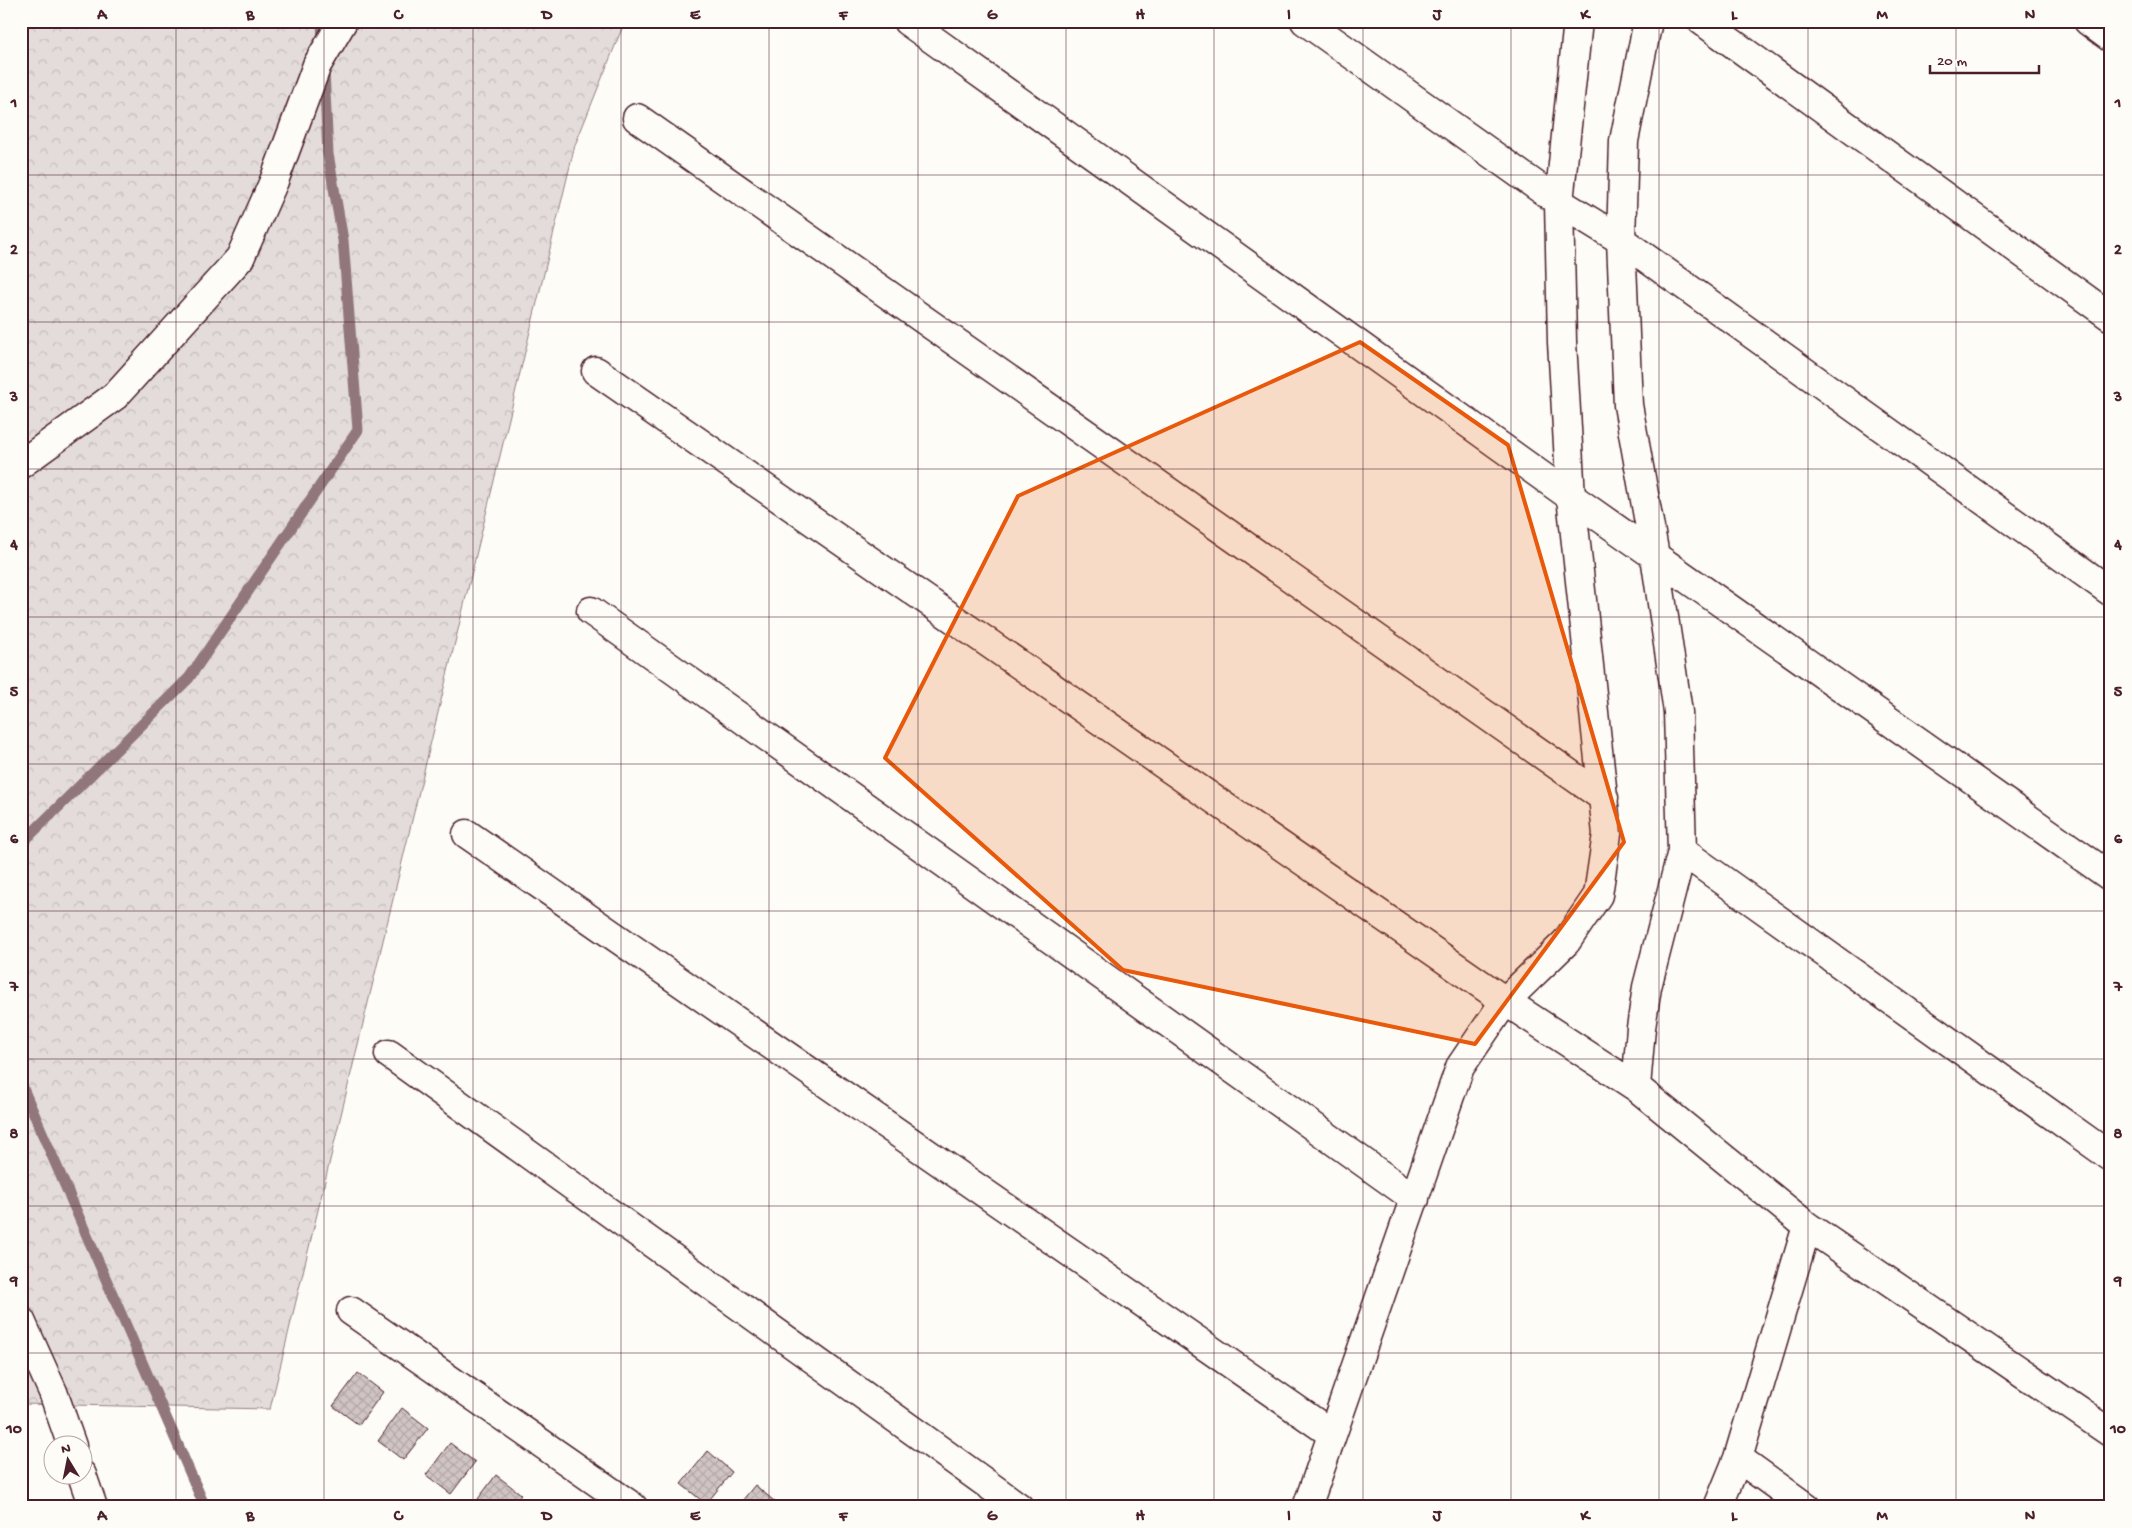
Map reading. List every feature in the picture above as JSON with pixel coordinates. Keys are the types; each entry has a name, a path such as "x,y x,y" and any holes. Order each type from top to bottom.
{"street":[{"path":"21,464 114,396 240,258 274,181 317,65 343,21"},
{"path":"907,21 1571,497 2111,877"},
{"path":"1305,21 1559,202 1621,240 2111,592"},
{"path":"1307,1507 1460,1067 1505,1001 1566,942 1598,895 1607,834 1571,497 1562,342 1559,202 1578,21"},
{"path":"1636,1087 1647,987 1682,851 1678,712 1655,556 1628,406 1621,240 1624,141 1648,21"},
{"path":"1702,21 2111,317"},
{"path":"2088,21 2111,38"},
{"path":"637,118 1604,798"},
{"path":"596,371 1505,1001 1636,1087 1807,1226 2111,1433"},
{"path":"591,611 1414,1199"},
{"path":"467,834 1332,1434"},
{"path":"1682,851 2111,1157"},
{"path":"389,1054 1019,1507"},
{"path":"1718,1507 1738,1458 1807,1226"},
{"path":"351,1310 633,1507"},
{"path":"21,1321 54,1392 69,1436"},
{"path":"1738,1458 1806,1507"},
{"path":"86,1486 94,1507"}],"highlighted area":[{"path":"1360,342 1508,445 1624,842 1475,1044 1123,970 885,758 1018,496"}],"green space":[{"path":"21,21 625,21 575,145 270,1409 21,1404"}],"building":[{"path":"358,1373 383,1392 359,1425 333,1406"},
{"path":"402,1408 428,1428 403,1460 378,1441"},
{"path":"450,1443 475,1462 451,1494 426,1475"},
{"path":"708,1451 732,1472 706,1504 681,1484"},
{"path":"496,1475 521,1494 511,1507 472,1507"},
{"path":"755,1485 780,1506 737,1507"}],"waterway":[{"path":"322,21 323,44"},
{"path":"21,855 24,841 189,678 358,430 343,240 328,154 324,70"},
{"path":"21,1084 205,1507"}]}
